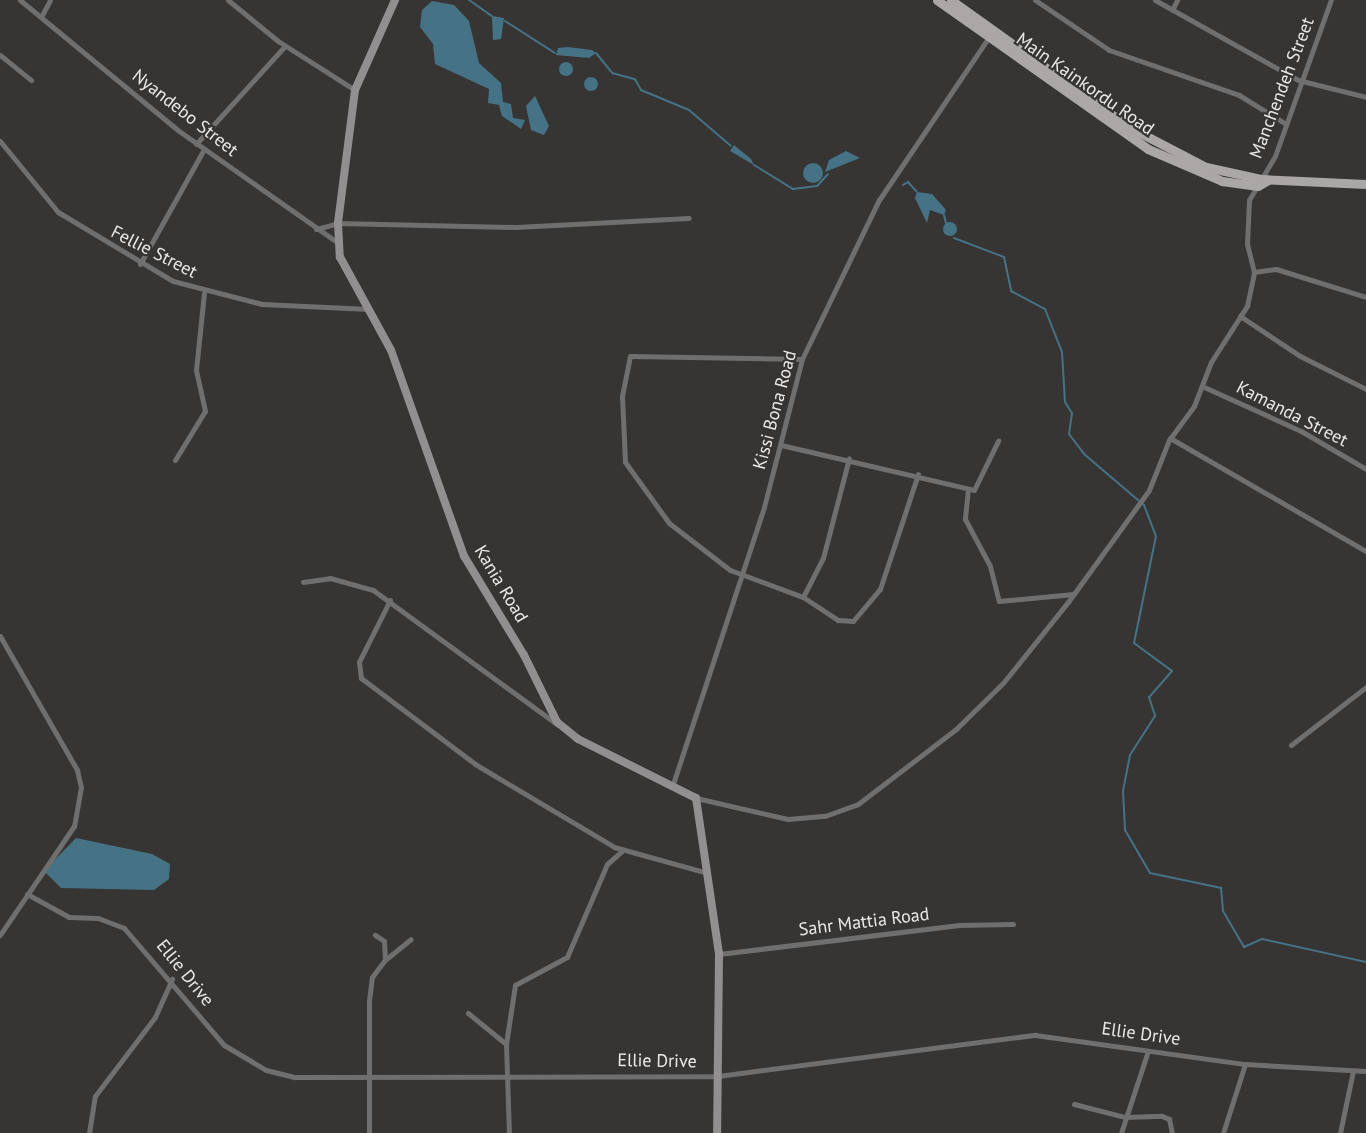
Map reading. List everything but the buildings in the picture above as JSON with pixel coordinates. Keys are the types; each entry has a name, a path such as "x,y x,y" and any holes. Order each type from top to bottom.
{"main road":[{"path":"337,242 355,90 395,0"},
{"path":"945,1 1108,119 1206,167 1259,182 1273,177 1366,184"},
{"name":"Main Kainkordu Road","path":"945,1 989,37 1006,44"},
{"name":"Kania Road","path":"337,242 372,310 464,556 562,727"},
{"path":"562,727 671,788 696,798 704,872 719,954 717,1133"}],"street":[{"name":"Nyandebo Street","path":"20,0 196,144 337,242"},
{"path":"41,17 50,0"},
{"path":"228,0 285,46 355,90"},
{"path":"1035,0 1109,50 1239,95 1286,124"},
{"path":"1155,0 1298,80 1366,97"},
{"path":"1172,9 1177,0"},
{"name":"Manchendeh Street","path":"1254,273 1247,244 1249,200 1286,124 1298,80 1331,0"},
{"name":"Kissi Bona Road","path":"671,788 714,648 742,576 781,445 802,359 879,200 989,37"},
{"path":"196,144 285,46"},
{"path":"0,56 31,80"},
{"name":"Fellie Street","path":"0,141 43,199 140,264 204,293 270,305 372,310"},
{"path":"140,264 204,149"},
{"path":"316,229 338,223 516,227 689,218"},
{"path":"696,798 788,819 825,816 858,804 924,756 1003,683 1074,594 1142,497 1170,438 1204,387 1211,362 1240,316 1254,273 1276,269 1366,297"},
{"path":"175,460 205,411 196,370 204,293"},
{"path":"1240,316 1300,356 1366,389"},
{"path":"802,359 630,356 620,441 630,471 669,523 742,576 803,597 844,620 859,619 880,589 918,474"},
{"name":"Kamanda Street","path":"1204,387 1301,431 1366,469"},
{"path":"1170,438 1366,551"},
{"path":"781,445 918,474 968,489 979,488 998,441"},
{"path":"803,597 823,558 849,458"},
{"path":"968,489 965,519 990,566 999,601 1074,594"},
{"path":"303,582 344,580 390,600 520,702 562,727"},
{"path":"390,600 359,662 360,677 475,764 622,851 704,872"},
{"path":"0,636 77,770 81,787 74,826 0,935"},
{"path":"1291,745 1366,687"},
{"path":"510,1133 506,1044 515,985 567,957 607,864 622,851"},
{"name":"Ellie Drive","path":"27,894 69,917 98,918 124,928 172,979 224,1045 254,1065 295,1077 370,1080 506,1075 718,1076 1019,1036 1051,1035 1245,1064 1366,1071"},
{"name":"Sahr Mattia Road","path":"719,954 959,925 1012,924"},
{"path":"375,935 384,941 385,960"},
{"path":"369,1133 369,1001 372,977 385,960 411,939"},
{"path":"89,1133 95,1096 156,1017 172,979"},
{"path":"468,1013 506,1044"},
{"path":"1121,1133 1148,1051"},
{"path":"1223,1133 1245,1064"},
{"path":"1340,1133 1353,1071"},
{"path":"1074,1104 1125,1117 1169,1119 1172,1133"}],"water":[{"path":"432,1 454,5 469,21 479,63 501,83 503,102 511,104 513,118 525,120 521,129 502,116 499,105 488,103 489,89 435,64 433,44 420,27 422,10"},
{"path":"492,16 504,18 501,39 493,40"},
{"path":"558,48 592,50 596,53 589,58 556,55"},
{"path":"566,62 571,64 573,69 571,74 566,76 561,74 559,69 561,64"},
{"path":"591,77 596,79 598,84 596,89 591,91 586,89 584,84 586,79"},
{"path":"535,96 549,126 544,135 531,130 526,106"},
{"path":"734,145 751,159 754,165 730,151"},
{"path":"846,151 860,158 825,172 829,160"},
{"path":"809,163 817,163 823,169 823,177 817,183 809,183 803,177 803,169"},
{"path":"917,192 932,194 946,210 944,215 930,210 927,223 915,198"},
{"path":"947,222 953,222 957,229 953,236 947,236 943,232 943,226"},
{"path":"76,838 152,854 170,864 169,879 154,890 61,888 44,871"}],"waterway":[{"path":"469,0 492,16"},
{"path":"505,21 555,53"},
{"path":"596,53 612,73 635,79 641,90 689,110 731,146"},
{"path":"754,165 793,189 817,186 828,174"},
{"path":"903,185 908,182 917,192"},
{"path":"944,215 946,223"},
{"path":"954,238 1004,257 1011,291 1045,309 1062,352 1065,402 1072,413 1069,434 1084,454 1144,505 1156,536 1134,643 1172,671 1149,697 1155,716 1130,755 1123,791 1125,830 1150,873 1221,888 1223,911 1244,947 1262,939 1366,962"}]}
